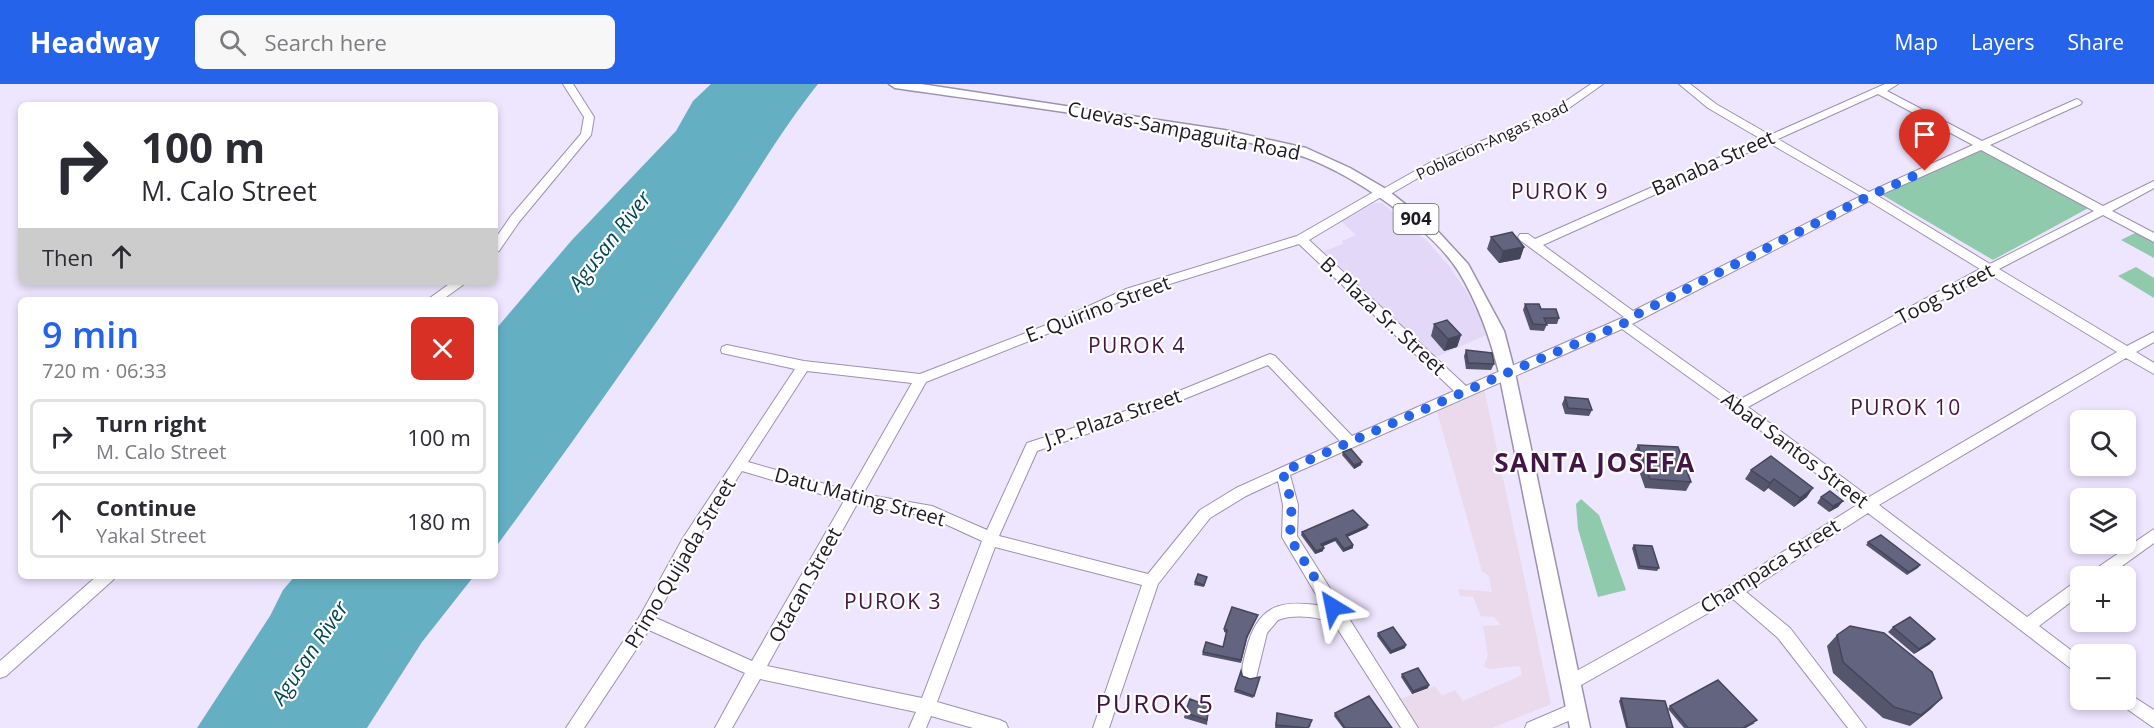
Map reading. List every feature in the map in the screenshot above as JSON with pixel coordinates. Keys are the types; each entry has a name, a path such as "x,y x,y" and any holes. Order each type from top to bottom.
{"main road":[{"name":"Cuevas-Sampaguita Road","path":"895,84 1117,116 1234,137 1311,155 1345,171 1382,193 1428,229 1462,267 1490,316 1507,373 1580,728"}],"street":[{"path":"498,244 515,219 585,135 589,117 568,84"},
{"name":"Poblacion-Angas Road","path":"1382,193 1435,164 1551,116 1598,84"},
{"path":"1684,84 1712,106 1869,196 2154,369"},
{"name":"Banaba Street","path":"1529,240 1893,84"},
{"path":"1878,90 2154,238"},
{"path":"1101,728 1151,581 1205,514 1241,492 1282,472 1628,321 1869,196 2077,102"},
{"name":"Toog Street","path":"1738,406 1990,269 2105,212 2154,184"},
{"name":"E. Quirino Street","path":"727,350 804,366 921,379 1058,325 1130,292 1301,240 1382,193"},
{"name":"B. Plaza Sr. Street","path":"1301,240 1464,392"},
{"name":"Abad Santos Street","path":"1529,240 1628,321 2070,659"},
{"path":"438,297 456,285"},
{"name":"Champaca Street","path":"1570,683 1734,591 1868,505 2154,336"},
{"name":"J.P. Plaza Street","path":"917,728 991,538 1032,447 1152,407 1270,359 1349,442"},
{"name":"Primo Quijada Street","path":"574,728 646,621 688,542 804,366"},
{"name":"Otacan Street","path":"723,728 921,379"},
{"name":"Datu Mating Street","path":"740,465 853,498 932,512 1023,550 1151,581"},
{"path":"1282,472 1290,495 1292,522 1289,537 1410,728"},
{"path":"2110,566 2154,535"},
{"path":"0,670 105,579"},
{"path":"1734,591 1784,633 1858,728"},
{"path":"2026,626 2070,594"},
{"path":"1250,673 1262,628 1272,615 1288,611 1314,612 1333,615 1343,622"},
{"path":"646,621 757,670 927,707 1000,728"},
{"path":"2136,706 2154,720"},
{"path":"1533,728 1576,710"}],"shaded area":[{"path":"1375,203 1382,203 1428,242 1448,265 1465,289 1486,335 1436,357 1324,251 1343,244 1342,241 1356,235 1341,221"},
{"path":"1484,388 1551,704 1492,728 1417,728 1400,699 1435,686 1442,696 1455,690 1463,701 1522,675 1520,666 1489,669 1484,666 1488,655 1483,626 1501,625 1494,617 1481,616 1473,597 1460,596 1458,589 1492,592 1489,576 1482,571 1436,408"}],"green space":[{"path":"1981,148 2092,206 1993,260 1879,193"},
{"path":"2139,231 2154,239 2154,258 2121,240"},
{"path":"2136,267 2154,278 2154,298 2118,276"},
{"path":"1581,499 1599,515 1626,590 1598,597 1578,529 1576,504"}],"water":[{"name":"Agusan River","path":"711,84 818,84 633,356 498,544 498,326 572,240 676,131 693,101"},
{"name":"Agusan River","path":"292,579 472,579 422,642 367,728 197,728 270,616 283,590"}],"building":[{"path":"1512,232 1524,247 1503,251 1491,237"},
{"path":"1525,304 1539,304 1541,309 1556,309 1559,318 1544,318 1547,325 1533,324"},
{"path":"1447,320 1461,335 1448,339 1434,324"},
{"path":"1466,350 1492,353 1494,364 1468,363"},
{"path":"1565,397 1588,399 1592,410 1568,408"},
{"path":"1638,445 1678,447 1691,482 1650,479"},
{"path":"1351,449 1362,462 1354,465 1343,452"},
{"path":"1771,456 1813,488 1800,498 1774,479 1770,483 1751,470"},
{"path":"1830,491 1843,501 1833,506 1821,497"},
{"path":"1353,510 1368,525 1346,535 1353,545 1344,549 1336,538 1321,544 1324,548 1316,551 1302,532"},
{"path":"1881,535 1920,565 1909,572 1868,542"},
{"path":"1634,545 1652,546 1659,568 1640,566"},
{"path":"1198,574 1207,577 1204,585 1195,582"},
{"path":"1232,607 1258,615 1247,636 1241,660 1203,652 1206,642 1223,647 1227,630 1224,629"},
{"path":"1910,617 1935,639 1919,649 1893,627"},
{"path":"1850,626 1884,633 1932,672 1942,698 1921,715 1894,707 1843,662 1837,635"},
{"path":"1393,627 1406,645 1391,651 1378,633"},
{"path":"1418,668 1429,685 1413,691 1402,674"},
{"path":"1241,671 1242,676 1250,679 1260,677 1254,696 1235,689"},
{"path":"1718,680 1757,720 1743,728 1688,728 1670,706"},
{"path":"1369,696 1392,728 1345,728 1335,713"},
{"path":"1621,698 1665,701 1673,728 1628,728"},
{"path":"1190,699 1209,706 1207,720 1185,713"},
{"path":"1277,713 1312,720 1308,728 1276,725"}],"district":[{"name":"PUROK 9","path":"1560,192"},
{"name":"PUROK 4","path":"1137,346"},
{"name":"PUROK 10","path":"1906,408"},
{"name":"SANTA JOSEFA","path":"1595,463"},
{"name":"PUROK 3","path":"893,602"},
{"name":"PUROK 5","path":"1155,704"}],"route":[{"path":"1333,607 1297,554 1289,537 1292,522 1290,495 1282,472 1507,373 1588,341 1869,196 1925,171"}]}
